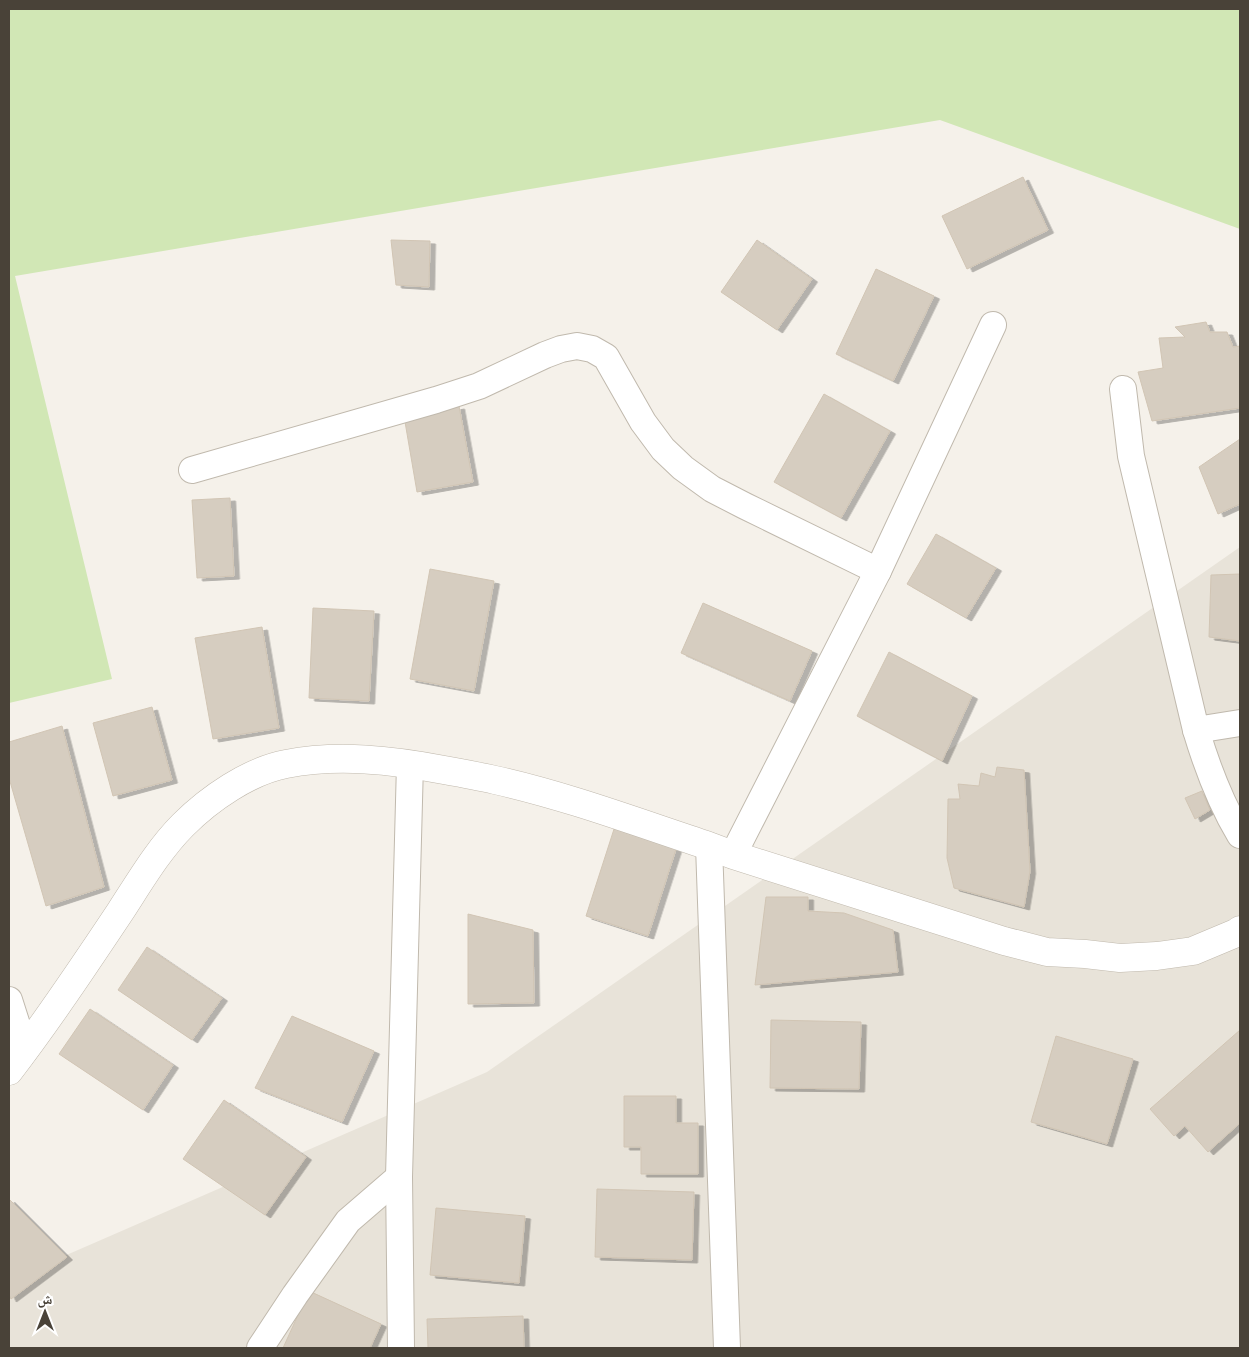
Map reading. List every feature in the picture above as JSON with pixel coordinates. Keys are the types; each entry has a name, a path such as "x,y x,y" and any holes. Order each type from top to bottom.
{"street":[{"path":"727,1348 721,851 878,571 993,325"},
{"path":"192,470 436,400 479,386 545,355 577,346 592,349 606,357 643,422 663,449 683,468 712,489 744,506 878,571"},
{"path":"1123,389 1131,456 1196,730 1209,773 1227,813 1240,835"},
{"path":"1196,730 1240,723"},
{"path":"9,1072 154,861 182,826 212,800 245,779 284,764 319,760 358,759 410,764 496,780 540,792 1004,941 1047,952 1120,958 1157,956 1193,951 1239,932"},
{"path":"401,1348 399,1176 410,764"},
{"path":"9,1000 25,1050"},
{"path":"260,1348 348,1220 399,1176"}],"shaded area":[{"path":"1240,547 1240,1348 9,1348 9,1280 487,1072"}],"green space":[{"path":"9,9 1240,9 1240,229 940,120 15,276 112,679 9,703"}],"building":[{"path":"1023,177 1048,230 967,269 942,216"},
{"path":"391,240 430,241 429,287 396,285"},
{"path":"757,240 812,279 777,330 721,292"},
{"path":"876,269 934,296 893,381 836,354"},
{"path":"1206,322 1210,332 1227,332 1233,347 1240,346 1240,408 1152,421 1138,372 1163,368 1159,338 1185,337 1175,327"},
{"path":"824,394 890,431 841,518 774,482"},
{"path":"459,406 473,482 417,492 404,416"},
{"path":"1240,439 1240,504 1218,514 1199,467"},
{"path":"230,498 234,576 197,578 192,500"},
{"path":"936,534 996,568 966,618 907,584"},
{"path":"430,569 494,581 474,691 410,679"},
{"path":"1240,574 1240,641 1209,637 1211,575"},
{"path":"703,603 812,651 790,701 681,653"},
{"path":"313,608 374,611 369,701 309,698"},
{"path":"262,627 279,728 213,739 195,638"},
{"path":"889,652 972,696 942,761 857,716"},
{"path":"152,707 172,780 113,796 93,723"},
{"path":"62,726 104,887 46,906 9,778 9,742"},
{"path":"997,767 1024,770 1030,871 1024,907 954,888 947,858 948,799 960,799 958,784 979,786 981,773 995,777"},
{"path":"1202,791 1210,810 1195,819 1185,798"},
{"path":"615,826 677,846 648,936 586,916"},
{"path":"766,897 808,897 808,911 844,913 893,930 898,972 755,985"},
{"path":"468,914 533,930 534,1003 468,1004"},
{"path":"147,947 222,998 192,1040 118,990"},
{"path":"90,1009 173,1065 143,1110 59,1054"},
{"path":"292,1016 374,1051 342,1122 255,1088"},
{"path":"771,1020 861,1022 859,1089 770,1088"},
{"path":"1240,1030 1240,1123 1208,1152 1185,1126 1174,1136 1150,1109"},
{"path":"1056,1036 1133,1059 1107,1144 1031,1122"},
{"path":"624,1096 676,1096 676,1123 698,1123 698,1174 641,1174 641,1147 624,1147"},
{"path":"224,1100 306,1157 265,1215 183,1159"},
{"path":"597,1189 694,1192 692,1260 595,1257"},
{"path":"9,1199 67,1257 11,1299 9,1295"},
{"path":"436,1208 525,1216 519,1283 430,1275"},
{"path":"309,1291 381,1324 370,1348 283,1348"},
{"path":"523,1316 524,1348 428,1348 427,1319"}]}
